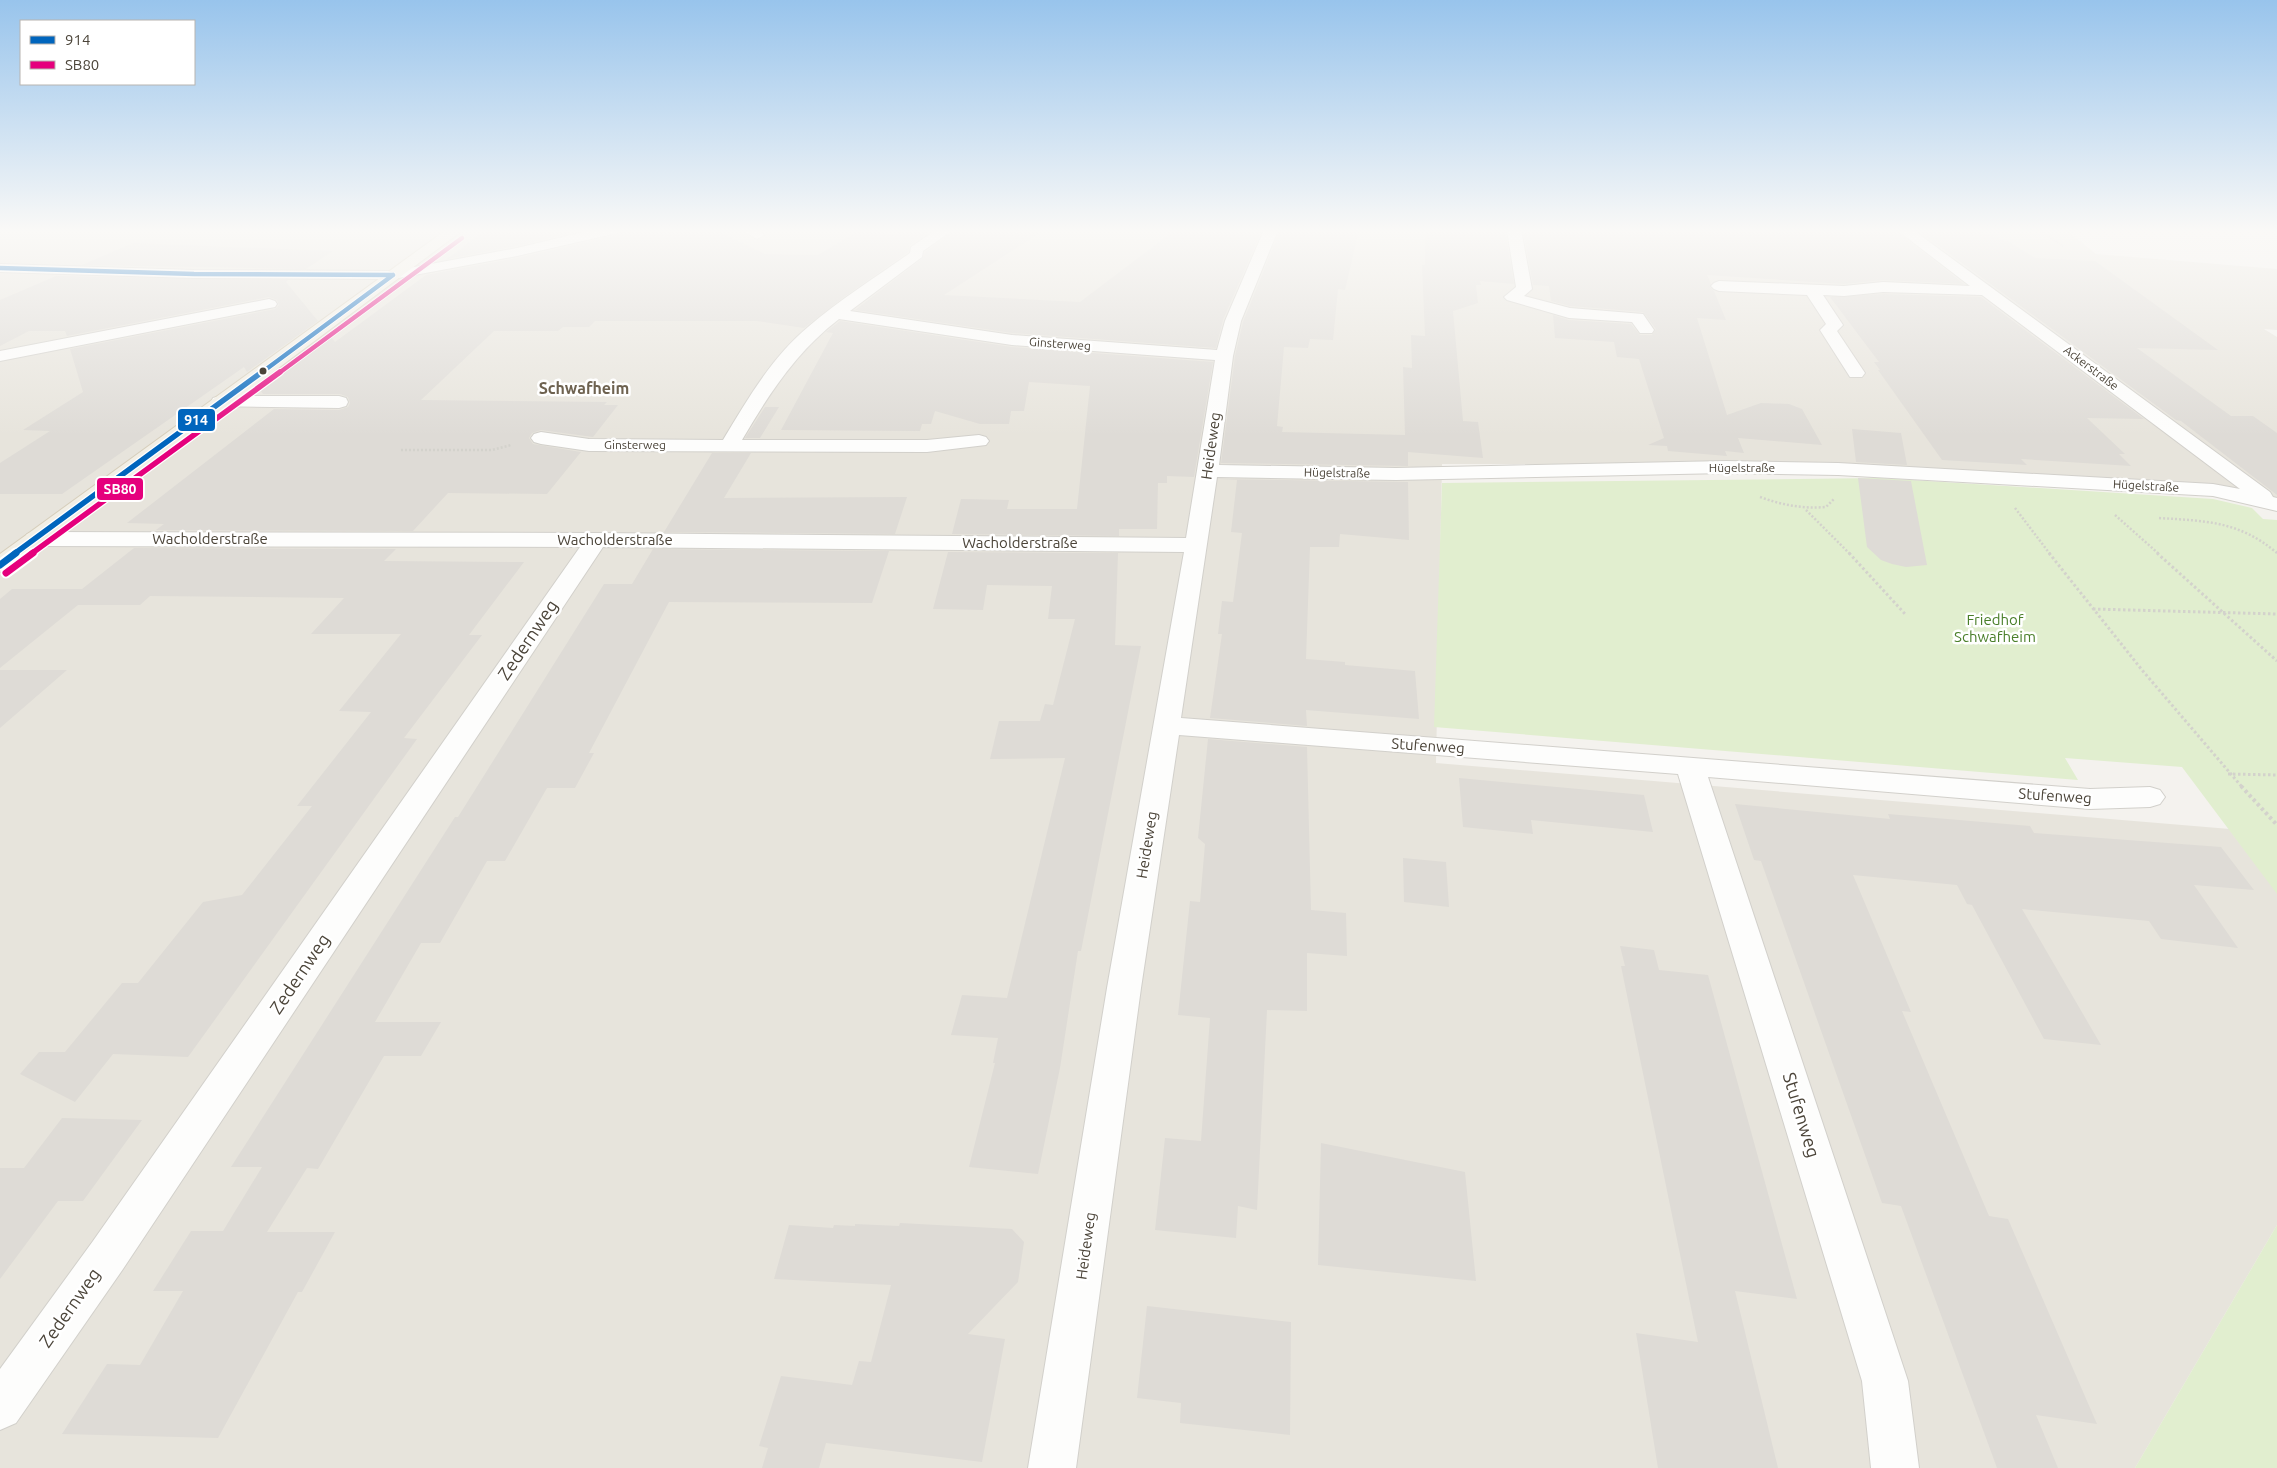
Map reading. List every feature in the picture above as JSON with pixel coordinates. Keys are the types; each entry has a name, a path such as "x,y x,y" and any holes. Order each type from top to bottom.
{"main road":[{"path":"0,565 361,299"}],"street":[{"path":"729,445 781,365 813,331 858,299"},
{"name":"Heideweg","path":"1052,1468 1122,998 1208,472 1224,356 1233,321 1242,299"},
{"path":"1517,299 1569,313 1637,318 1646,330"},
{"path":"1817,299 1835,325 1828,330 1856,374"},
{"name":"Ackerstraße","path":"1997,299 2276,505"},
{"path":"0,356 269,304"},
{"name":"Ginsterweg","path":"838,314 1012,340 1224,356"},
{"path":"220,402 339,402"},
{"name":"Ginsterweg","path":"540,438 588,445 927,446 979,441"},
{"name":"Hügelstraße","path":"1208,472 1396,474 1726,468 1838,469 2213,490 2276,505"},
{"name":"Wacholderstraße","path":"35,539 596,540 1196,545"},
{"name":"Zedernweg","path":"0,1407 108,1255 596,540"},
{"name":"Stufenweg","path":"1166,725 2090,799 2150,797"},
{"name":"Stufenweg","path":"1690,766 1885,1381 1895,1468"}],"path":[{"path":"401,450 492,450 540,438"},
{"path":"2023,508 2014,507 2092,609 2228,774 2277,825"},
{"path":"1806,510 1838,541 1906,615"},
{"path":"2124,516 2115,516 2277,661"},
{"path":"2154,518 2204,520 2235,528 2259,538 2277,553"},
{"path":"2092,609 2277,614"},
{"path":"2228,774 2277,775"}],"shaded area":[{"path":"0,299 2277,299 2277,330 2264,329 2277,337 2277,499 1835,464 1442,464 1436,763 2230,829 2277,893 2277,1225 2135,1468 0,1468"}],"green space":[{"name":"Friedhof Schwafheim","path":"1879,478 2213,499 2252,508 2263,519 2277,520 2277,894 2182,767 2065,758 2078,780 1434,727 1442,483"},
{"path":"2277,1225 2277,1468 2135,1468"}],"building":[{"path":"261,299 67,336 65,331 29,331 0,346 0,300"},
{"path":"273,299 300,299 318,321 247,372 244,367 62,494 0,494 0,463 50,431 23,430 83,392 70,349 275,309 279,305 277,300"},
{"path":"394,299 842,299 804,328 757,321 595,321 589,327 563,327 558,331 494,331 421,400 607,402 604,405 618,405 593,437 541,430 532,433 529,438 533,444 581,452 547,494 448,493 413,531 156,530 164,524 127,523 274,409 339,410 348,407 350,403 348,397 340,394 263,394 257,386 328,333 335,342"},
{"path":"870,299 1012,299 1080,302 1085,299 1232,299 1223,320 1216,348 1012,333 855,310"},
{"path":"1252,299 1337,299 1333,340 1310,339 1308,348 1284,347 1277,426 1283,427 1282,432 1405,435 1403,367 1412,368 1411,335 1425,336 1423,299 1478,299 1478,303 1453,311 1463,421 1478,422 1483,458 1408,452 1408,466 1221,463 1235,356 1243,322"},
{"path":"1551,299 1717,299 1726,320 1697,318 1727,415 1761,403 1789,404 1802,409 1822,445 1738,438 1744,453 1725,451 1727,456 1668,451 1667,446 1648,445 1664,438 1639,359 1617,357 1614,342 1555,338 1553,315 1569,320 1631,324 1640,335 1652,335 1656,329 1643,312 1570,306 1551,301"},
{"path":"1831,299 1983,299 2144,419 2087,418 2125,454 2119,454 2131,466 2021,459 2027,465 1942,460 1878,370 1880,370 1874,362 1879,362"},
{"path":"2010,299 2147,299 2218,350 2137,348 2231,416 2253,416 2277,433 2277,495 2181,421 2176,420"},
{"path":"840,321 1012,347 1213,362 1194,477 1167,476 1167,483 1158,483 1157,529 1119,529 1119,536 952,534 961,499 1009,500 1007,509 1077,509 1090,386 1029,382 1024,411 1011,411 1009,424 980,424 935,411 931,424 922,424 920,431 781,430 833,333 826,332"},
{"path":"765,407 779,407 760,438 745,438"},
{"path":"1852,429 1901,433 1907,465 1856,462"},
{"path":"712,453 751,453 724,498 907,497 895,534 664,532"},
{"path":"1858,478 1911,481 1927,565 1906,567 1892,564 1881,560 1867,547"},
{"path":"1219,479 1408,482 1409,540 1340,534 1339,547 1310,547 1306,659 1345,662 1345,665 1415,671 1419,719 1306,710 1307,726 1210,718 1222,634 1218,634 1222,601 1233,602 1242,533 1231,532 1237,480"},
{"path":"134,548 396,549 384,561 524,562 469,635 482,635 404,738 417,739 188,1057 113,1054 75,1102 20,1074 39,1052 65,1052 122,983 138,983 203,902 242,895 312,806 297,806 371,712 339,711 401,634 311,634 344,598 150,596 140,605 78,605 0,668 0,599 12,589 82,589"},
{"path":"653,549 889,551 872,603 669,602 589,753 594,753 575,788 547,788 505,861 487,861 440,943 421,943 375,1022 441,1022 421,1056 384,1056 318,1169 307,1168 267,1232 335,1232 302,1292 298,1292 218,1438 62,1434 107,1364 140,1365 183,1291 153,1291 191,1231 223,1231 262,1167 231,1167 455,817 458,817 604,584 632,584"},
{"path":"948,552 1118,553 1115,645 1141,646 1081,951 1078,951 1060,1068 1038,1174 969,1167 995,1063 993,1063 998,1038 951,1035 962,995 1007,998 1065,758 990,759 999,721 1040,721 1045,704 1053,705 1075,619 1048,619 1052,586 987,585 983,610 933,609"},
{"path":"0,670 67,670 0,728"},
{"path":"1208,739 1307,747 1311,910 1346,913 1347,956 1307,953 1307,1011 1267,1010 1257,1210 1238,1206 1236,1238 1155,1230 1165,1138 1201,1141 1210,1018 1178,1015 1190,901 1200,902 1205,844 1198,838"},
{"path":"1459,778 1644,795 1653,832 1531,820 1533,834 1463,827"},
{"path":"1735,804 1890,819 1888,814 2030,826 2034,833 2221,847 2254,890 2194,885 2238,948 2161,939 2149,921 2022,909 2101,1045 2044,1039 1972,905 1967,904 1957,885 1853,875 1911,1012 1902,1011 1989,1216 2008,1219 2097,1424 2036,1415 2058,1468 1997,1468 1901,1206 1882,1203 1761,861 1754,860"},
{"path":"1403,858 1446,862 1449,907 1404,902"},
{"path":"1620,946 1654,950 1659,970 1708,975 1797,1299 1735,1291 1778,1468 1658,1468 1636,1333 1698,1342 1621,966 1625,966"},
{"path":"62,1118 142,1120 83,1201 58,1201 0,1279 0,1168 24,1168"},
{"path":"1321,1143 1465,1172 1476,1281 1318,1265"},
{"path":"900,1223 1012,1229 1024,1242 1018,1282 968,1334 1005,1339 982,1462 826,1443 819,1468 762,1468 768,1448 759,1446 781,1376 852,1385 859,1361 871,1362 891,1285 774,1279 789,1225 833,1228 834,1225 855,1226 855,1224 899,1226"},
{"path":"1147,1306 1291,1322 1290,1435 1180,1423 1181,1403 1137,1398"}],"transit line":[{"name":"914","path":"0,565 361,299"},
{"name":"SB80","path":"6,573 380,299"}],"district":[{"name":"Schwafheim","path":"584,388"}]}
